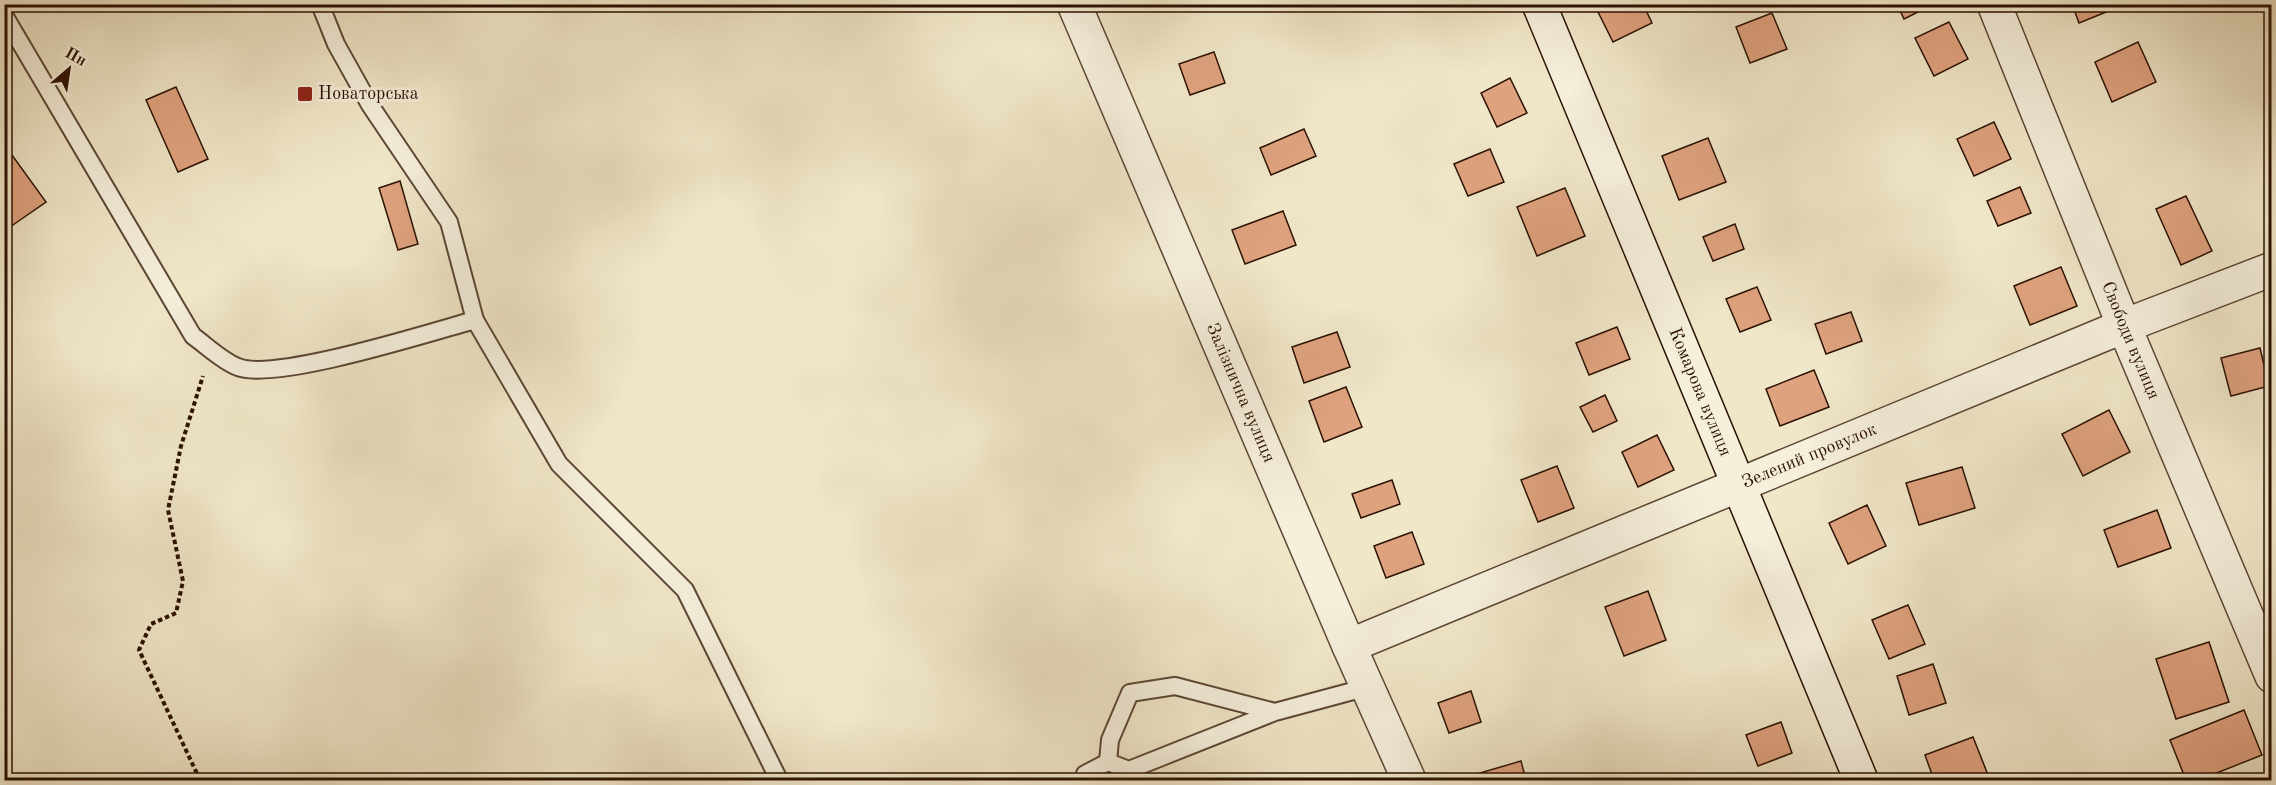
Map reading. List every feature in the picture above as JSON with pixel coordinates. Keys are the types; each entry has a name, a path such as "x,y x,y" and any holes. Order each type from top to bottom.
{"street":[{"name":"Залізнична вулиця","path":"1074,4 1349,646 1409,780"},
{"name":"Комарова вулиця","path":"1539,4 1861,780"},
{"name":"Свободи вулиця","path":"1994,4 2124,326 2271,676"},
{"name":"Зелений провулок","path":"1349,646 2124,326 2271,269"}],"lane":[{"path":"320,4 336,44 370,105 449,222 475,320 559,464 685,590 779,780"},
{"path":"4,15 193,336 239,368 271,369 328,360 475,320"},
{"path":"1108,762 1110,740 1130,693 1175,686 1275,712"},
{"path":"1084,780 1085,774 1108,762 1129,770 1275,712 1368,687"}],"path":[{"path":"200,780 139,650 151,624 176,613 183,581 168,510 181,446 205,372 219,355"},
{"path":"1006,780 1015,777 1022,780"}],"building":[{"path":"1594,4 1643,4 1652,23 1613,42"},
{"path":"1897,4 1934,4 1904,19"},
{"path":"2072,4 2114,4 2116,8 2079,23"},
{"path":"1772,13 1787,49 1750,63 1736,27"},
{"path":"1949,22 1968,59 1934,76 1915,38"},
{"path":"2138,42 2156,82 2112,102 2095,62"},
{"path":"1214,52 1225,83 1190,95 1179,64"},
{"path":"1510,78 1527,113 1497,127 1481,93"},
{"path":"176,87 208,159 178,172 146,100"},
{"path":"1994,122 2011,159 1974,176 1957,139"},
{"path":"1304,129 1316,156 1271,175 1260,148"},
{"path":"1708,138 1726,182 1679,200 1662,156"},
{"path":"4,144 46,202 7,229 4,225"},
{"path":"1490,149 1504,182 1468,196 1454,164"},
{"path":"400,181 418,244 398,250 379,188"},
{"path":"2020,187 2031,213 1998,226 1987,201"},
{"path":"1565,188 1585,236 1537,256 1517,207"},
{"path":"2186,196 2212,251 2181,265 2156,209"},
{"path":"1283,211 1296,245 1245,264 1232,230"},
{"path":"1735,224 1744,249 1713,261 1703,237"},
{"path":"2061,267 2077,306 2030,325 2014,286"},
{"path":"1757,287 1771,320 1740,332 1726,299"},
{"path":"1851,312 1862,341 1826,354 1815,324"},
{"path":"1617,327 1630,359 1589,375 1576,343"},
{"path":"1337,332 1350,367 1304,383 1292,347"},
{"path":"2260,348 2269,386 2231,396 2221,358"},
{"path":"1814,370 1829,407 1780,426 1766,389"},
{"path":"1346,387 1362,427 1324,442 1309,401"},
{"path":"1605,395 1617,421 1593,432 1580,407"},
{"path":"2109,410 2130,452 2083,476 2062,434"},
{"path":"1657,435 1674,470 1638,487 1622,452"},
{"path":"1557,466 1574,508 1538,522 1521,480"},
{"path":"1962,467 1975,508 1919,525 1906,483"},
{"path":"1392,480 1400,504 1361,518 1352,494"},
{"path":"1867,505 1886,546 1848,564 1829,523"},
{"path":"2157,510 2171,548 2118,567 2104,530"},
{"path":"1412,532 1424,564 1386,578 1374,546"},
{"path":"1648,591 1666,640 1624,656 1605,607"},
{"path":"1908,605 1925,644 1889,659 1872,620"},
{"path":"2209,642 2229,702 2176,719 2156,659"},
{"path":"1933,664 1946,703 1909,715 1897,676"},
{"path":"1471,691 1481,722 1449,733 1438,703"},
{"path":"2244,710 2262,755 2199,780 2186,780 2170,740"},
{"path":"1781,722 1792,753 1758,766 1746,735"},
{"path":"1973,737 1990,780 1934,780 1925,755"},
{"path":"1521,761 1526,780 1464,780 1463,778"}],"place":[{"name":"Новаторська","path":"305,94"}]}
